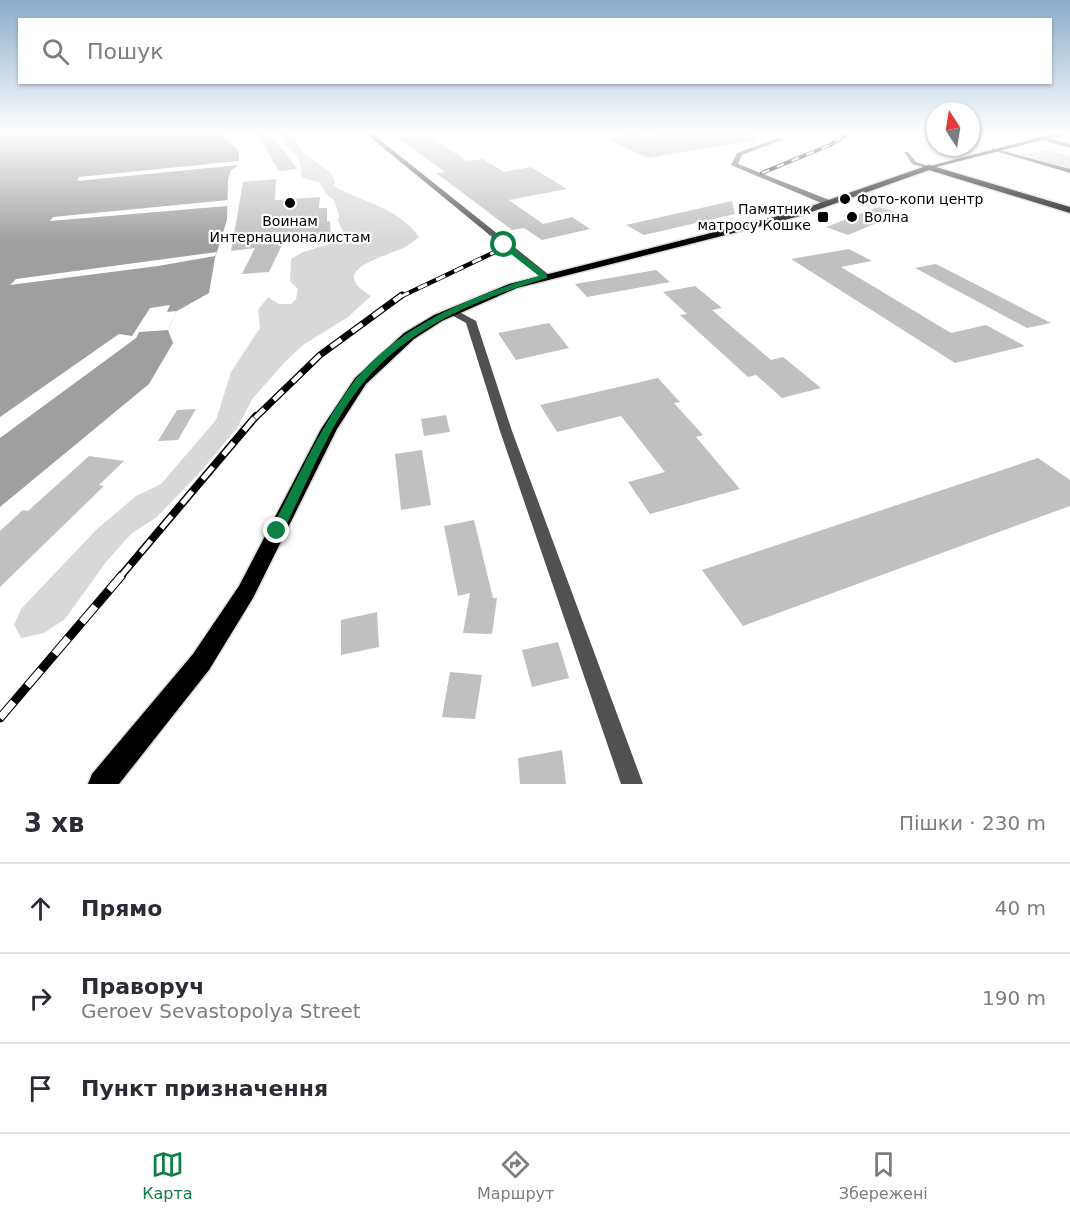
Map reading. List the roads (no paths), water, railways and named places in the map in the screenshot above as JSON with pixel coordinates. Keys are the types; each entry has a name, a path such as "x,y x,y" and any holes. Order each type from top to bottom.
{"main road":[{"path":"102,784 201,662 246,592 328,429 360,381 409,336 452,311 513,286 545,276 736,231 829,203 927,169"},
{"path":"931,169 1070,210"}],"street":[{"path":"411,169 545,276"},
{"path":"743,169 829,203"},
{"path":"452,311 471,321 506,431 632,784"}],"railway":[{"path":"762,173 773,169"},
{"path":"400,297 497,251"},
{"path":"255,418 320,355 402,295"},
{"path":"120,577 256,416"},
{"path":"0,718 122,575"}],"place":[{"name":"Фото-копи центр","path":"845,199"},
{"name":"Воинам Интернационалистам","path":"290,203"},
{"name":"Памятник матросу Кошке","path":"823,217"},
{"name":"Волна","path":"852,217"}]}
